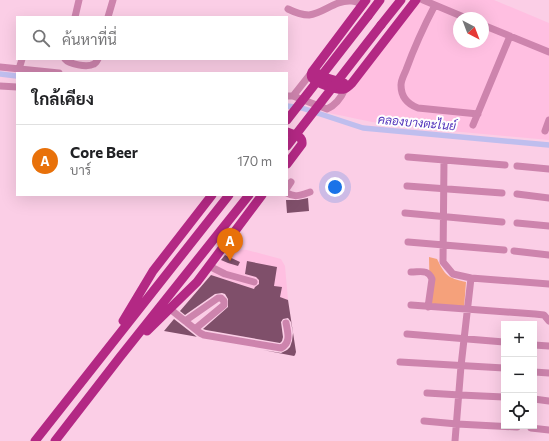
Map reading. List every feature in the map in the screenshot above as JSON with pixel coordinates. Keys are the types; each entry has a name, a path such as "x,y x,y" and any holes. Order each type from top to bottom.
{"main road":[{"path":"288,119 380,0"},
{"path":"288,145 401,0"},
{"path":"364,2 312,72 312,78 318,83 340,89 348,86 416,0"},
{"path":"318,63 316,73 348,86"},
{"path":"288,132 300,137 303,140 302,144 288,163"},
{"path":"288,141 296,145 294,155"},
{"path":"107,349 153,271 211,196"},
{"path":"35,441 228,196"},
{"path":"55,441 248,196"},
{"path":"120,357 197,282 261,196"},
{"path":"163,259 158,269 160,273 165,273 172,266"},
{"path":"195,264 191,271 191,274 194,277 199,277 207,268"}],"street":[{"path":"75,16 79,0"},
{"path":"108,16 113,0"},
{"path":"288,9 299,14 309,15 343,2 353,0 364,2"},
{"path":"423,0 453,13"},
{"path":"435,5 411,56 401,84 405,101 410,106 418,108 478,114"},
{"path":"489,27 549,52"},
{"path":"473,125 510,36"},
{"path":"19,69 22,60"},
{"path":"65,60 69,63 88,66 97,60"},
{"path":"0,67 49,72"},
{"path":"312,72 290,96 327,109 332,107 338,101 348,86"},
{"path":"0,86 16,87"},
{"path":"545,131 549,120"},
{"path":"408,158 505,165"},
{"path":"444,160 444,262 453,274 471,278 549,284"},
{"path":"517,166 549,169"},
{"path":"407,186 502,193"},
{"path":"288,193 291,196 295,196 310,192"},
{"path":"518,194 549,198"},
{"path":"405,213 502,222"},
{"path":"517,223 549,226"},
{"path":"408,242 504,250"},
{"path":"514,251 549,255"},
{"path":"207,268 254,282"},
{"path":"411,272 426,272 432,279 428,307"},
{"path":"455,441 471,278"},
{"path":"186,321 218,298 223,299 224,305 195,329"},
{"path":"411,305 544,315 549,321"},
{"path":"203,308 211,317"},
{"path":"170,309 204,335 281,348 285,346 288,339 286,323"},
{"path":"407,334 501,342"},
{"path":"537,345 549,346"},
{"path":"400,362 501,368"},
{"path":"537,372 549,373"},
{"path":"427,392 501,397"},
{"path":"537,399 549,401"},
{"path":"424,421 501,426"},
{"path":"537,429 549,430"}],"shaded area":[{"path":"416,0 494,0 549,23 549,140 407,127 372,122 329,113 345,89"},
{"path":"228,249 247,250 281,259 285,266 288,300 211,275"},
{"path":"429,257 437,259 447,275 466,282 464,308 430,305"}],"building":[{"path":"308,198 309,211 287,213 286,200"},
{"path":"225,255 240,262 238,266 221,260"},
{"path":"247,261 277,267 274,286 282,287 280,297 288,300 296,352 294,356 263,350 281,353 290,347 293,333 291,322 288,318 283,319 281,322 283,337 280,343 203,329 228,307 228,299 225,294 222,293 215,294 185,315 180,311 211,275 254,289 259,284 259,280 256,277 245,274"},
{"path":"174,319 197,337 164,331"}],"waterway":[{"name":"คลองบางตะไนย์","path":"0,74 16,76"},
{"name":"คลองบางตะไนย์","path":"288,106 302,108 363,128 549,145"}],"place":[{"name":"Core Beer","path":"230,261"}]}
